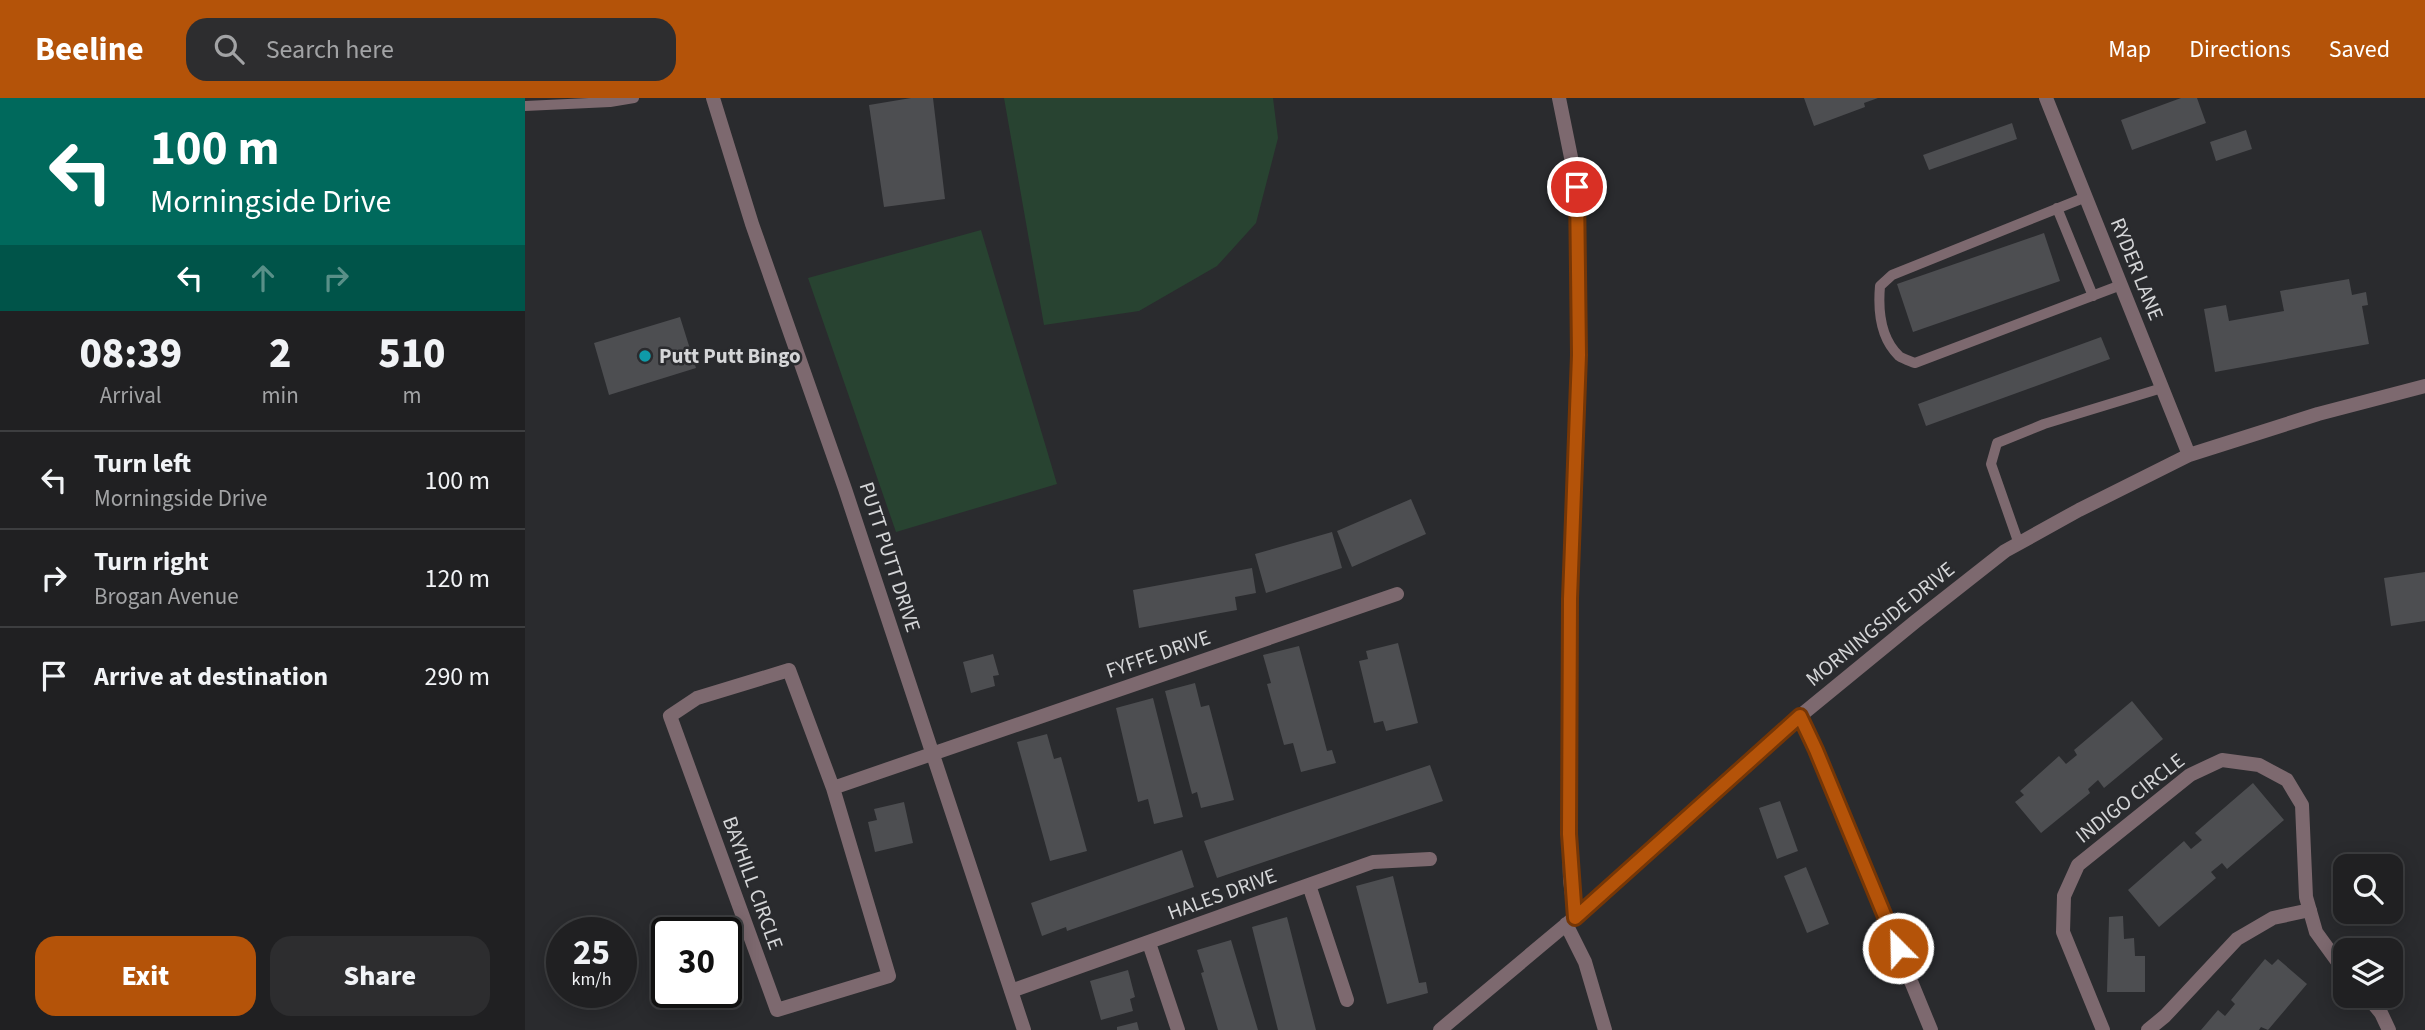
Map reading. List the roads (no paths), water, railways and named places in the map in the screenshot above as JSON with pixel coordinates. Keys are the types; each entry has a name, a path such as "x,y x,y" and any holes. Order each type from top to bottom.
{"street":[{"name":"PUTT PUTT DRIVE","path":"713,98 752,224 828,439 1024,1030"},
{"path":"1559,98 1577,187 1579,355 1570,599 1571,921 1605,1030"},
{"name":"RYDER LANE","path":"2046,98 2189,455"},
{"name":"MORNINGSIDE DRIVE","path":"1440,1030 1571,921 1800,716 2005,551 2079,510 2189,455 2318,414 2425,386"},
{"name":"FYFFE DRIVE","path":"934,755 1397,594"},
{"name":"BAYHILL CIRCLE","path":"789,670 833,789 889,976 777,1010 670,716 697,698 789,670"},
{"path":"1800,716 1931,1030"},
{"path":"833,789 934,755"},
{"name":"INDIGO CIRCLE","path":"2103,1030 2063,932 2064,895 2078,865 2190,775 2223,760 2259,765 2287,780 2302,805 2306,897 2316,932 2333,955"},
{"name":"HALES DRIVE","path":"1011,991 1373,862 1430,859"},
{"name":"HALES DRIVE","path":"1309,885 1347,1000"},
{"path":"2148,1030 2165,1016 2237,939 2273,918 2310,910"},
{"name":"HALES DRIVE","path":"1149,943 1178,1030"},
{"path":"2377,1008 2389,1030"}],"lane":[{"path":"525,106 610,102 634,98"},
{"path":"2086,197 1892,275 1880,286 1879,308 1886,336 1899,356 1915,363 2121,285"},
{"path":"2057,208 2093,296"},
{"path":"2019,544 1991,464 1997,443 2044,424 2162,388"}],"place":[{"name":"Putt Putt Bingo","path":"645,356"}]}
